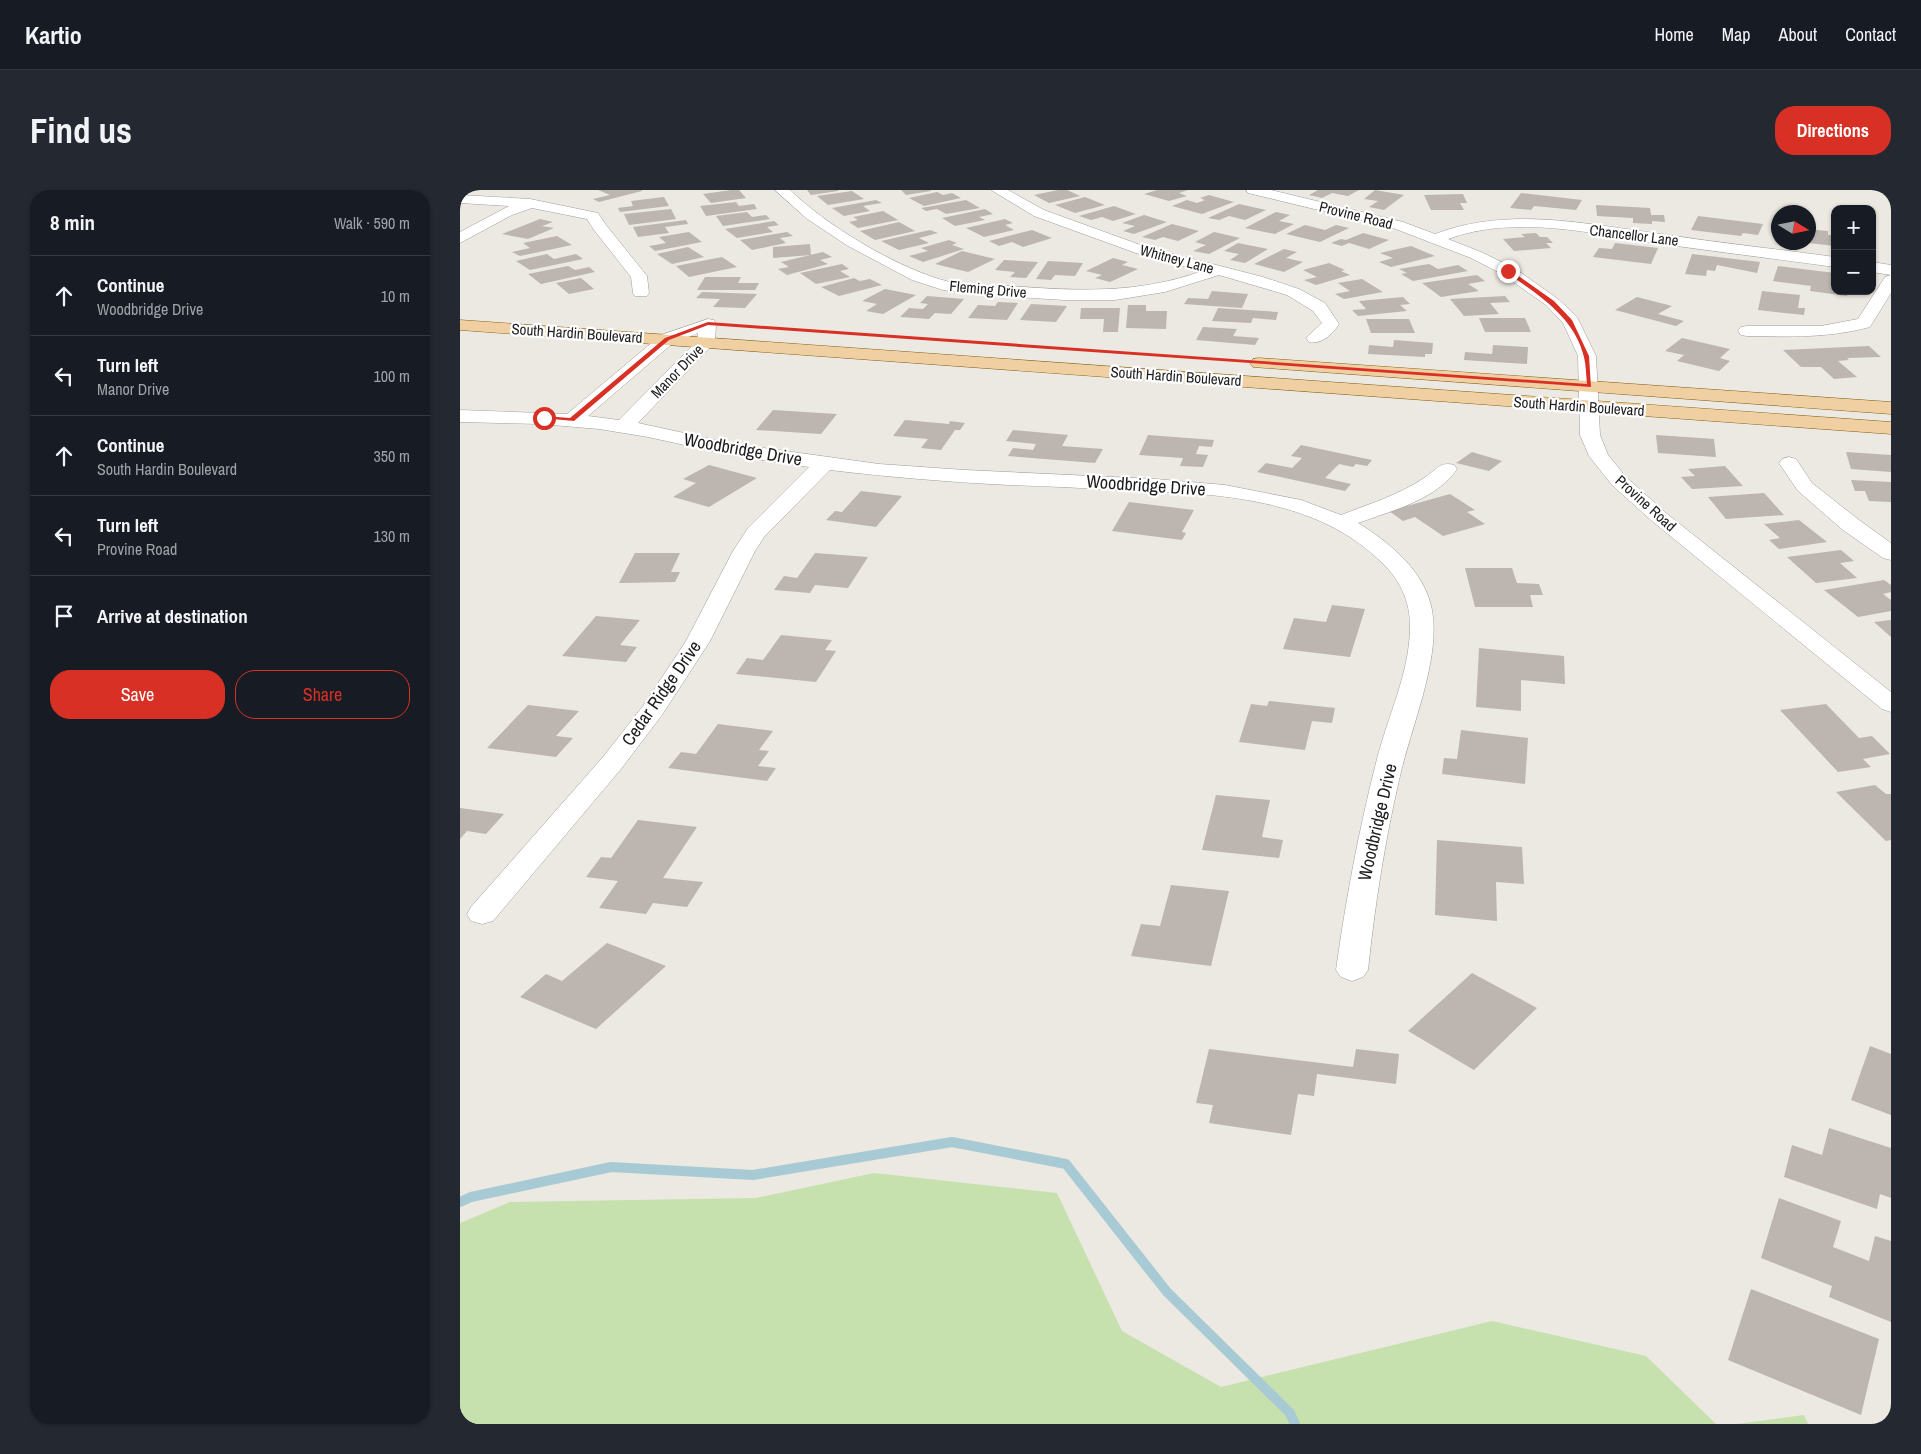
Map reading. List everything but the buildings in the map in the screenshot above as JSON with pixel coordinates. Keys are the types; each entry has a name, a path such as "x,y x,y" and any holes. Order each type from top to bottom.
{"main road":[{"name":"South Hardin Boulevard","path":"460,325 668,330 1590,396 1891,408"},
{"name":"South Hardin Boulevard","path":"707,333 727,325"},
{"name":"South Hardin Boulevard","path":"1242,362 1891,428"}],"street":[{"name":"Fleming Drive","path":"782,190 805,211 841,235 896,266 934,283 998,290 1105,296 1154,291 1197,280 1218,270"},
{"name":"Whitney Lane","path":"998,190 1039,213 1086,231 1141,250 1257,280 1293,292 1319,307 1331,324 1315,338"},
{"name":"Provine Road","path":"1253,190 1398,225 1476,255 1508,271 1552,302 1571,321 1587,356 1590,435 1599,456 1618,481 1659,518 1891,704"},
{"path":"460,238 507,212 552,194"},
{"path":"460,199 530,203 593,216 599,227 639,276 640,293"},
{"path":"460,206 478,200"},
{"name":"Chancellor Lane","path":"1435,239 1453,230 1481,225 1544,224 1831,261"},
{"path":"1876,268 1891,270"},
{"path":"1746,331 1800,332 1834,329 1864,323 1891,280"},
{"name":"Manor Drive","path":"572,420 668,330"},
{"name":"Manor Drive","path":"624,426 707,333"},
{"name":"Woodbridge Drive","path":"460,416 572,420 624,426 737,450 882,470 980,477 1129,483 1231,491 1294,504 1341,522 1360,533 1386,554 1404,573 1415,592 1422,614 1422,636 1418,664 1394,748 1364,878 1352,970"},
{"name":"Cedar Ridge Drive","path":"482,914 612,763 653,710 698,640 744,551 756,533 825,463"},
{"path":"1789,463 1805,487 1851,525 1891,552"},
{"path":"1341,522 1423,489 1436,481 1447,469"}],"green space":[{"path":"874,1173 1057,1193 1122,1331 1221,1387 1492,1321 1646,1356 1716,1424 460,1424 460,1223 510,1202 756,1198"},
{"path":"1804,1415 1808,1424 1737,1424"}],"waterway":[{"path":"460,1202 471,1197 611,1167 753,1175 952,1142 1066,1164 1167,1292 1290,1413 1295,1424"}],"route":[{"path":"544,418 572,420 667,339 708,324 1589,386 1587,356 1571,321 1552,302 1508,271"}]}
